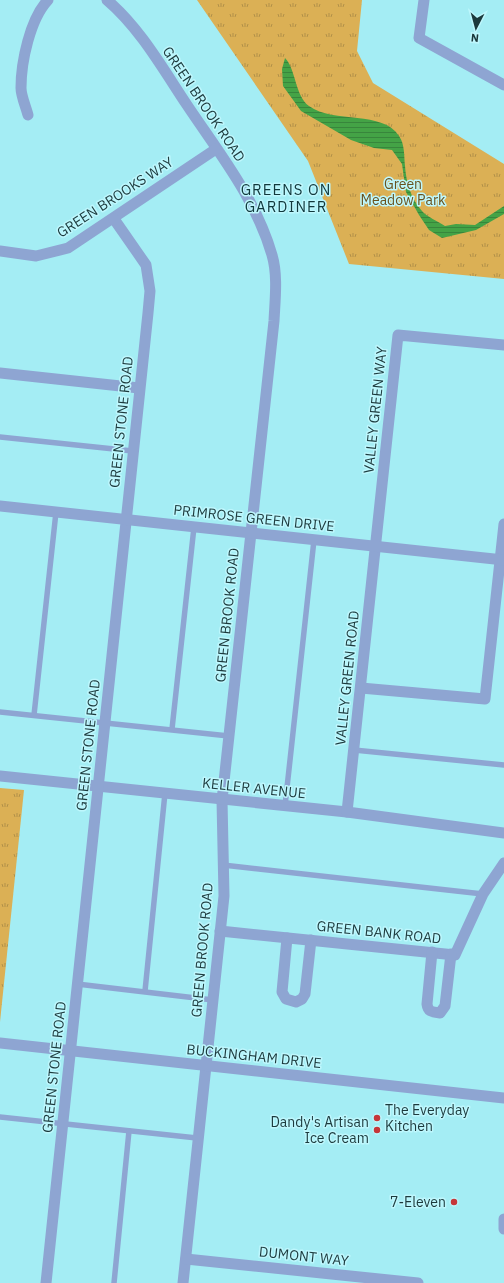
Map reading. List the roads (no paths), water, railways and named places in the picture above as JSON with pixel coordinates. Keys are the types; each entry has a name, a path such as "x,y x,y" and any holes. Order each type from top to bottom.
{"street":[{"path":"28,115 21,90 25,58 35,20 48,0"},
{"name":"GREEN BROOK ROAD","path":"107,0 121,12 149,48 252,203 272,256 276,289 274,321 222,800 224,896 183,1283"},
{"path":"424,0 420,38 504,85"},
{"name":"GREEN BROOKS WAY","path":"0,251 36,256 68,248 114,219 216,149"},
{"name":"GREEN STONE ROAD","path":"46,1283 150,291 146,265 114,219"},
{"name":"VALLEY GREEN WAY","path":"376,546 398,335 504,345"},
{"path":"0,373 139,388"},
{"name":"PRIMROSE GREEN DRIVE","path":"0,506 502,560"},
{"path":"361,688 485,699 502,560 504,524"},
{"name":"VALLEY GREEN ROAD","path":"347,812 376,546"},
{"name":"KELLER AVENUE","path":"0,776 285,807 347,812 504,833"},
{"name":"GREEN BANK ROAD","path":"220,931 455,955 483,894 504,863"},
{"path":"287,938 282,992 286,998 296,1002 302,999 305,994 311,940"},
{"path":"432,952 426,1004 428,1009 440,1013 445,1006 451,954"},
{"name":"BUCKINGHAM DRIVE","path":"0,1043 504,1098"},
{"path":"504,1219 504,1229"},
{"name":"DUMONT WAY","path":"186,1259 418,1283"}],"lane":[{"path":"0,437 133,451"},
{"path":"34,715 56,512"},
{"path":"172,729 194,527"},
{"path":"285,807 314,540"},
{"path":"0,712 229,736"},
{"path":"354,750 504,765"},
{"path":"145,991 165,794"},
{"path":"223,864 483,894"},
{"path":"77,984 213,1000"},
{"path":"0,1117 198,1138"},
{"path":"114,1283 129,1131"}],"place":[{"name":"The Everyday Kitchen","path":"377,1118"},
{"name":"Dandy's Artisan Ice Cream","path":"377,1130"},
{"name":"7-Eleven","path":"454,1202"}],"district":[{"name":"GREENS ON GARDINER","path":"286,198"}],"park label":[{"name":"Green Meadow Park","path":"403,192"}]}
